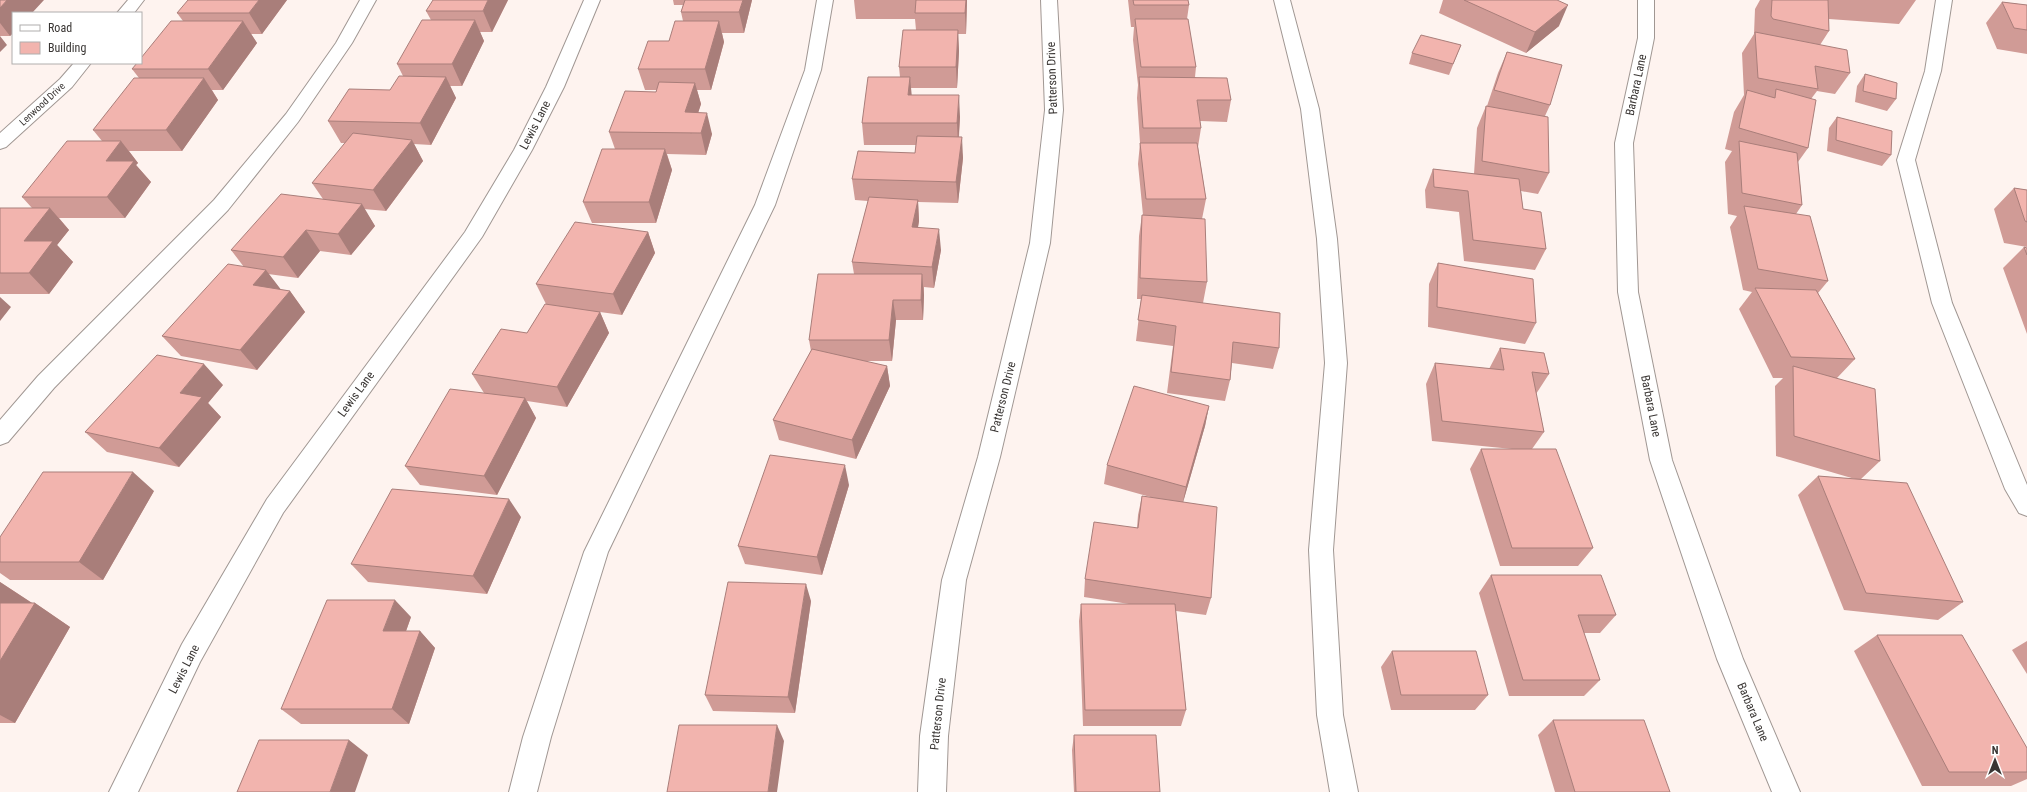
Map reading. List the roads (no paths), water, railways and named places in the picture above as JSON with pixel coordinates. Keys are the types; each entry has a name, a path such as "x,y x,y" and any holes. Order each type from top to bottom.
{"street":[{"path":"126,12 136,0"},
{"path":"0,436 46,382 221,205 292,118 344,43 368,0"},
{"name":"Lewis Lane","path":"123,792 191,653 276,506 472,237 523,150 555,87 592,0"},
{"path":"523,792 537,737 596,552 765,205 813,70 825,0"},
{"name":"Patterson Drive","path":"932,792 934,736 954,580 989,457 1040,242 1054,110 1049,0"},
{"path":"1282,0 1310,109 1327,239 1336,363 1321,550 1330,715 1344,792"},
{"name":"Barbara Lane","path":"1646,0 1646,38 1624,144 1628,292 1662,460 1730,659 1786,792"},
{"path":"1944,0 1933,71 1906,160 1942,303 2017,489 2027,506"},
{"name":"Lenwood Drive","path":"0,143 66,83 82,64"}]}
